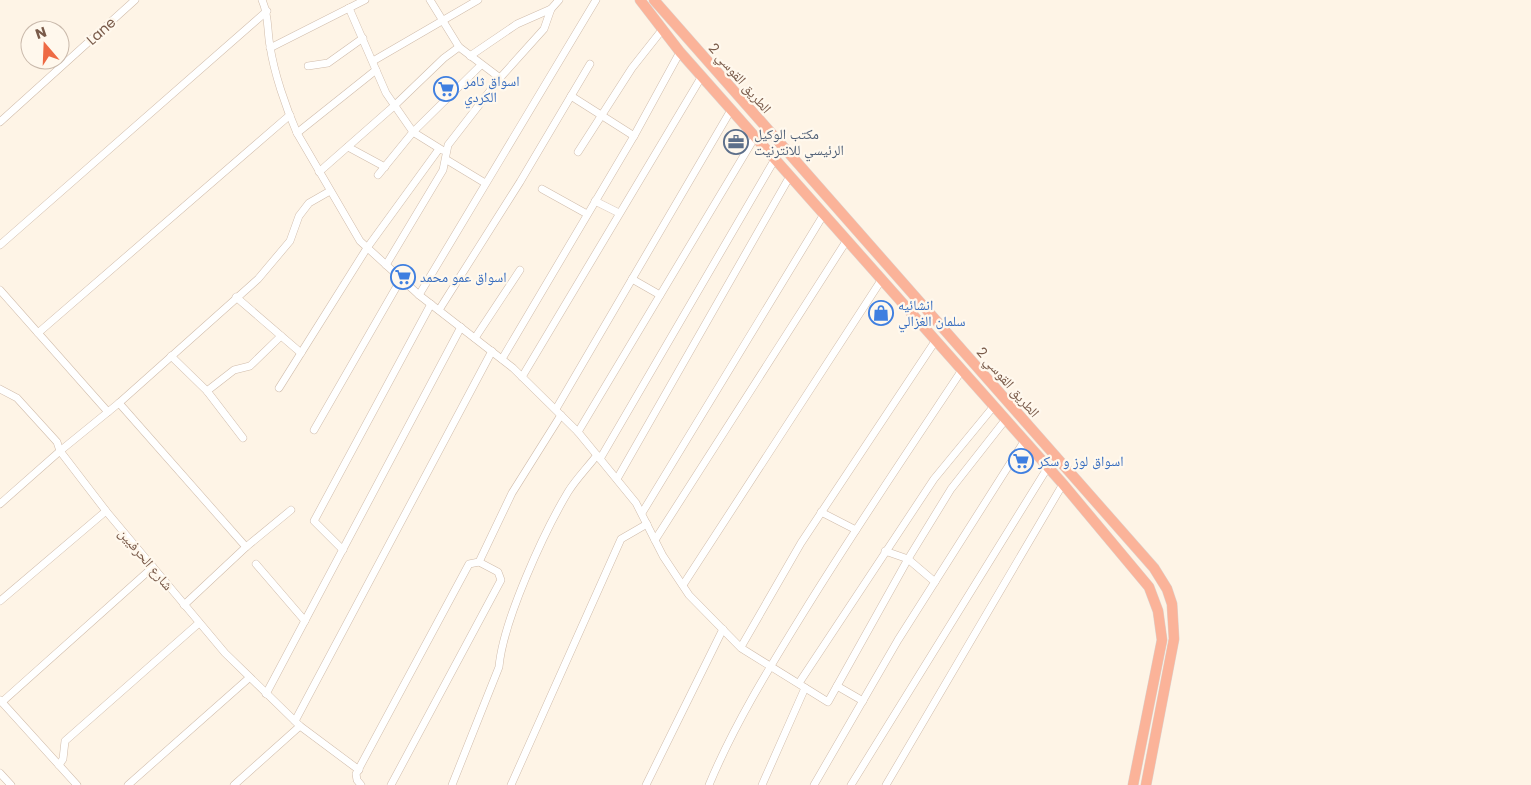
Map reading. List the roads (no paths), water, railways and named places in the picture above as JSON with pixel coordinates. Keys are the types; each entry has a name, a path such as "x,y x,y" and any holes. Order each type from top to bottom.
{"highway":[{"name":"الطريق القوسي 2","path":"640,0 680,52 1048,466 1139,572 1149,587 1158,611 1162,640 1133,785"},
{"name":"الطريق القوسي 2","path":"654,0 1154,568 1167,589 1174,616 1174,639 1146,785"},
{"path":"872,268 883,260"},
{"path":"884,281 896,275"}],"street":[{"name":"Lane","path":"0,122 134,0"},
{"path":"262,0 267,11 270,48 297,133 360,241 419,295 502,359 578,432 636,503 655,540 683,585 741,648 828,702 908,559 951,489 1006,419"},
{"path":"270,48 365,0"},
{"path":"430,0 460,47 500,78"},
{"path":"373,61 478,0"},
{"path":"470,56 517,24 551,8 559,0"},
{"path":"419,295 596,0"},
{"path":"349,8 386,94 413,132 485,183"},
{"path":"386,265 416,216 447,157 448,145 500,78 544,29 551,8"},
{"path":"0,245 267,11"},
{"path":"578,152 632,68 662,30"},
{"path":"308,66 328,62 363,38"},
{"path":"319,172 394,106 444,58 460,47"},
{"path":"502,359 634,136 680,52"},
{"path":"439,310 590,64"},
{"path":"378,175 413,132 481,65"},
{"path":"297,133 376,70"},
{"path":"522,377 702,76"},
{"path":"571,96 634,136"},
{"path":"479,562 512,493 632,279 731,110"},
{"path":"38,333 290,115"},
{"path":"578,432 755,137"},
{"path":"348,147 385,167"},
{"path":"279,388 367,248 439,149"},
{"path":"452,785 499,667 501,649 527,578 569,491 598,457 775,159"},
{"path":"617,479 790,176"},
{"path":"542,189 587,214"},
{"path":"0,504 60,450 119,403 258,278 290,241 299,216 309,203 330,191"},
{"path":"595,201 619,213"},
{"path":"642,514 824,214"},
{"path":"655,540 847,240"},
{"path":"475,338 520,270"},
{"path":"314,430 402,279"},
{"path":"632,279 660,295"},
{"path":"683,585 884,281"},
{"path":"0,290 108,412"},
{"path":"236,298 301,353"},
{"path":"343,550 314,522 431,304"},
{"path":"266,694 461,327"},
{"path":"207,391 234,370 250,366 281,336"},
{"path":"741,648 801,543 936,340"},
{"path":"234,785 298,724 492,351"},
{"path":"171,356 207,391 243,438"},
{"path":"709,785 727,742 771,666 856,530 962,370"},
{"name":"شارع الحرفيين","path":"2,393 18,398 29,409 57,442 60,450 106,511 199,623 249,678 298,724 359,770"},
{"path":"119,403 246,547"},
{"path":"762,785 802,685 885,552 934,479 994,406"},
{"path":"814,785 935,582 1025,440"},
{"path":"851,785 1048,466"},
{"path":"886,785 1063,484"},
{"path":"184,605 246,547 291,510"},
{"path":"0,601 106,511"},
{"path":"822,512 856,530"},
{"path":"511,785 621,538 647,524"},
{"path":"885,552 908,559 935,582"},
{"path":"361,785 357,780 356,774 469,564 479,562 498,572 501,580 390,785"},
{"path":"256,564 305,621"},
{"path":"77,785 1,701 153,568"},
{"path":"59,765 65,741 199,623"},
{"path":"646,785 723,629"},
{"path":"128,785 249,678"},
{"path":"836,686 863,701"},
{"path":"0,773 11,785"}],"place":[{"name":"اسواق ثامر الكردي","path":"446,89"},
{"name":"مكتب الوكيل الرئيسي للانترنيت","path":"736,142"},
{"name":"اسواق عمو محمد","path":"403,277"},
{"name":"انشائيه سلمان الغزالي","path":"881,313"},
{"name":"اسواق لوز و سكر","path":"1021,461"}]}
